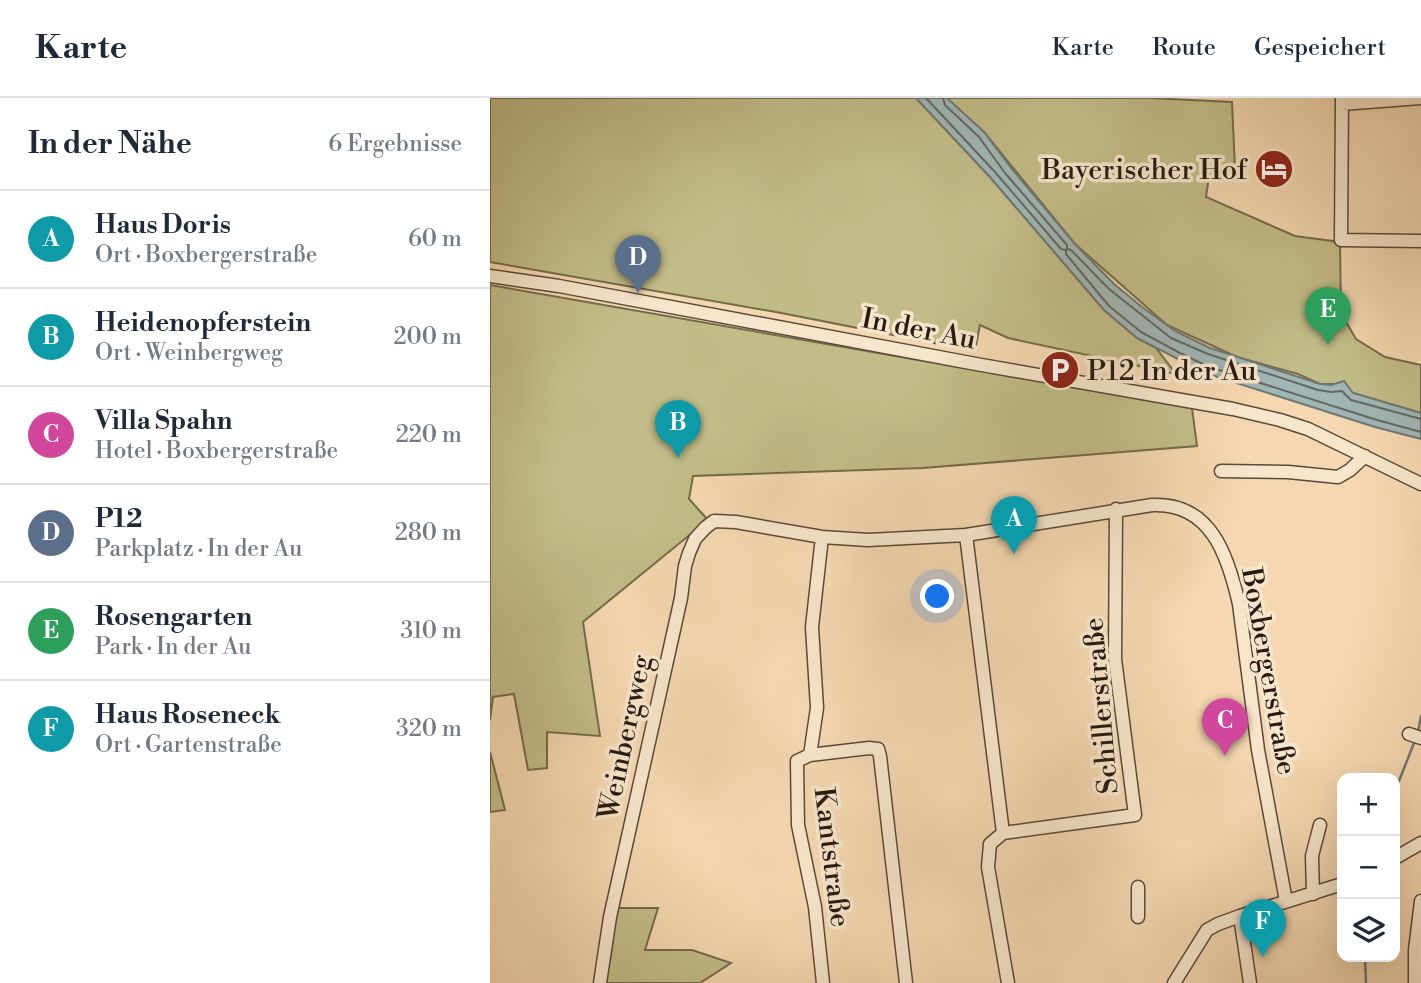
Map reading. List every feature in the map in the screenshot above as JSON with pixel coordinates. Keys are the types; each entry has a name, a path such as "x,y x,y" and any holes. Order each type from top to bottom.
{"street":[{"path":"1421,99 1342,101 1341,240 1421,242"},
{"name":"In der Au","path":"490,276 637,298 1233,409 1308,429 1421,484"},
{"path":"1221,471 1288,472 1338,477 1365,456"},
{"name":"Boxbergerstraße","path":"724,521 822,537 868,540 966,535 1116,509 1163,504 1175,506 1195,517 1208,526 1217,539 1234,582 1258,750 1286,901"},
{"name":"Schillerstraße","path":"1003,833 1135,815 1115,659 1116,509"},
{"name":"Weinbergweg","path":"600,983 610,917 681,598 685,566 695,539 714,521 724,521"},
{"path":"966,535 1003,833 990,844 988,867 1008,983"},
{"name":"Kantstraße","path":"822,537 813,627 817,708 810,754 797,761 798,825 815,907 823,983"},
{"path":"810,754 878,749 905,983"},
{"path":"1313,894 1312,856 1320,825"},
{"path":"1400,855 1421,843"},
{"path":"1174,983 1207,930 1240,916 1337,886"},
{"path":"1138,887 1138,917"},
{"path":"1415,983 1415,950 1421,901"},
{"path":"1240,916 1250,983"}],"shaded area":[{"path":"490,98 916,98 990,177 1104,310 1137,338 1156,348 1176,374 1008,338 980,325 975,351 776,312 490,262"},
{"path":"946,98 1149,98 1232,102 1235,170 1209,176 1206,197 1295,236 1340,242 1341,313 1356,339 1385,357 1421,365 1421,413 1353,393 1338,384 1320,384 1298,374 1237,357 1167,325 1075,244 984,132"},
{"path":"490,285 1192,408 1197,446 923,468 693,476 689,499 708,520 583,622 600,736 547,732 547,768 528,770 514,694 493,697 490,720"},
{"path":"490,752 505,810 490,812"},
{"path":"618,908 658,908 645,950 692,950 731,963 700,983 603,983"}],"water":[{"path":"916,98 947,98 984,132 1075,244 1114,284 1175,331 1210,348 1320,384 1331,385 1344,381 1353,393 1421,413 1421,439 1205,373 1137,338 1104,310 990,177"}],"waterway":[{"path":"1418,732 1421,716"},
{"path":"1400,778 1414,743"},
{"path":"1365,962 1366,983"}],"place":[{"name":"Bayerischer Hof","path":"1274,169"},
{"name":"P12","path":"638,293"},
{"name":"Rosengarten","path":"1328,345"},
{"name":"P12 In der Au","path":"1060,370"},
{"name":"Heidenopferstein","path":"678,458"},
{"name":"Haus Doris","path":"1014,554"},
{"name":"Villa Spahn","path":"1225,756"},
{"name":"Haus Roseneck","path":"1263,957"}]}
